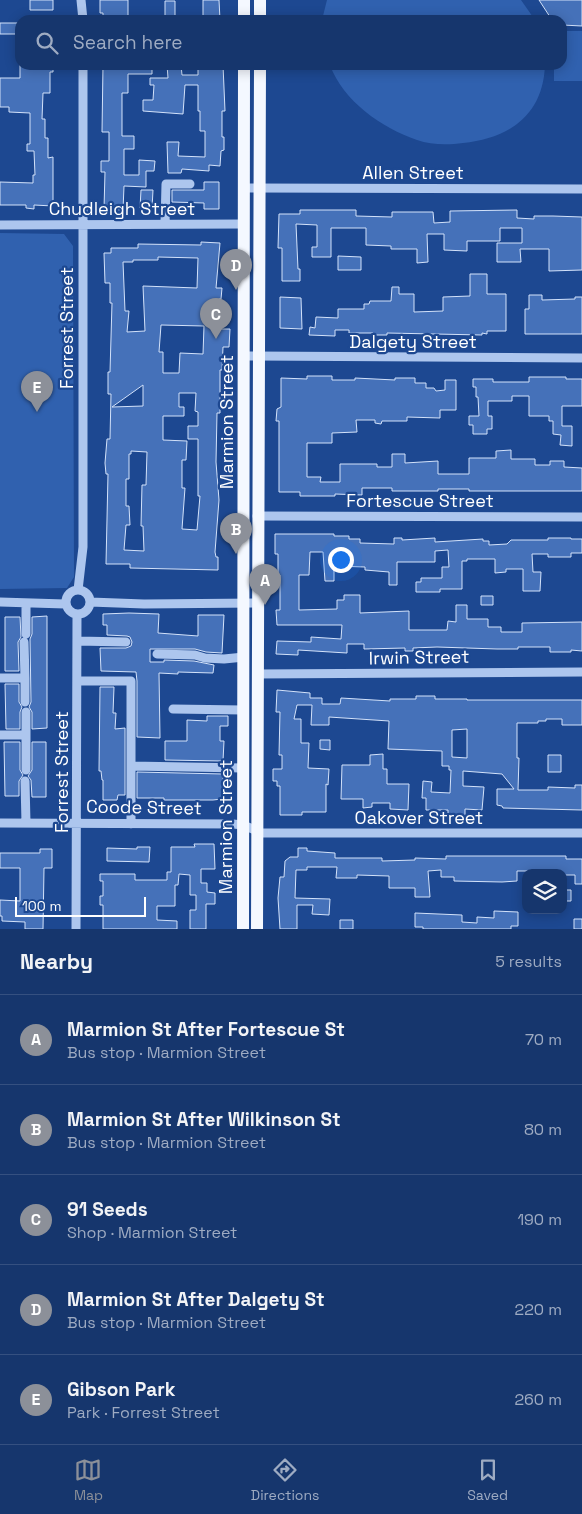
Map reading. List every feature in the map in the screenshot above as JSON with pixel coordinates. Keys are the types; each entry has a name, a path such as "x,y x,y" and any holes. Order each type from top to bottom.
{"main road":[{"path":"244,0 244,15"},
{"path":"260,0 260,15"},
{"name":"Marmion Street","path":"243,929 244,70"},
{"name":"Marmion Street","path":"257,929 260,70"}],"street":[{"path":"82,0 83,15"},
{"name":"Forrest Street","path":"78,590 83,547 83,70"},
{"path":"165,224 166,184 190,184"},
{"name":"Allen Street","path":"244,188 582,189"},
{"name":"Chudleigh Street","path":"0,225 244,224"},
{"name":"Dalgety Street","path":"244,356 582,358"},
{"name":"Fortescue Street","path":"257,516 582,517"},
{"path":"78,590 85,592 90,602 88,609 77,615 70,612 65,604 68,594 78,590"},
{"path":"0,602 65,604"},
{"path":"90,602 127,604 257,603"},
{"path":"26,603 26,770"},
{"name":"Forrest Street","path":"76,929 77,615"},
{"path":"78,641 126,642"},
{"path":"157,654 196,654 205,658 224,659 244,657"},
{"name":"Irwin Street","path":"257,674 582,672"},
{"path":"0,678 25,678"},
{"path":"77,681 131,681 131,824"},
{"path":"173,709 244,710"},
{"path":"0,735 26,735"},
{"path":"131,766 243,768"},
{"path":"25,781 26,823"},
{"name":"Coode Street","path":"0,823 243,824 256,830"},
{"name":"Oakover Street","path":"256,830 262,832 303,833 582,833"}],"shaded area":[{"path":"327,0 521,0 532,15 323,15"},
{"path":"567,31 582,31 582,81 554,81 554,70 567,70"},
{"path":"332,70 544,70 543,83 538,98 531,110 521,121 495,136 463,143 446,144 417,140 390,128 365,112 344,90"},
{"path":"0,233 64,234 73,246 74,577 67,588 0,589"}],"building":[{"path":"30,0 53,0 53,10 30,10"},
{"path":"100,0 128,0 128,15 103,15 103,13 100,13"},
{"path":"203,0 219,0 220,15 203,15"},
{"path":"539,0 582,0 582,26 567,25 567,15 549,15"},
{"path":"165,1 175,1 175,15 165,15"},
{"path":"0,23 15,23 15,34 0,34"},
{"path":"20,70 53,70 53,72 50,72 50,93 43,93 42,119 45,119 45,138 48,138 48,158 53,157 53,206 34,205 34,209 26,208 26,205 0,205 0,182 33,183 33,175 35,175 34,151 27,151 27,144 30,144 30,113 9,112 9,107 0,107 0,78 20,78"},
{"path":"103,70 152,70 152,74 128,74 128,93 122,93 122,136 134,136 134,149 124,149 124,175 139,175 139,160 155,161 154,171 146,171 146,187 124,186 123,210 104,209 105,172 101,172 101,161 109,161 109,132 102,132"},
{"path":"167,70 182,70 182,75 198,75 198,70 223,70 225,111 222,111 222,137 224,137 224,150 221,151 220,166 209,165 209,171 182,169 181,173 168,173 167,142 179,142 178,156 205,157 205,131 200,131 198,85 185,85 183,114 143,111 143,100 153,100 154,85 150,85 150,78 168,78"},
{"path":"204,182 219,182 219,209 204,209 204,203 172,202 172,190 204,190"},
{"path":"141,190 153,190 152,209 140,208"},
{"path":"300,210 356,210 356,216 392,217 392,212 433,212 434,223 450,222 450,211 517,210 517,218 534,219 534,216 582,217 582,270 549,271 549,249 520,249 521,262 497,262 497,243 522,243 522,228 500,228 500,241 467,241 467,251 444,250 444,234 427,234 428,262 417,263 417,249 391,249 391,246 366,245 366,228 331,228 331,257 312,257 312,247 317,247 317,225 296,224 300,281 282,281 282,248 278,248 279,214 300,214"},
{"path":"201,242 220,243 216,288 222,288 221,299 219,299 219,329 230,329 229,347 223,347 222,370 220,370 220,413 217,413 216,462 219,500 215,552 216,557 218,557 218,570 130,568 130,564 106,564 108,474 106,474 105,463 107,439 110,439 111,394 108,394 108,372 110,372 112,303 110,303 110,283 105,283 104,253 111,253 111,248 138,248 138,244 201,245","holes":["158,257 198,258 197,288 143,286 145,331 127,332 129,311 125,311 123,262 158,260","161,325 204,326 203,354 180,353 179,373 163,373 163,352 159,352","143,385 143,406 112,407","179,393 196,393 195,411 198,412 198,426 188,426 188,439 198,439 198,496 200,496 197,530 182,529 185,488 182,488 182,460 186,460 187,441 163,440 163,416 184,416 184,407 179,407","131,451 147,452 146,485 142,485 141,526 143,526 144,551 124,550 126,525 130,525 129,506 126,506 126,479 129,479 129,454 131,454"]},
{"path":"338,256 361,257 361,270 338,270"},
{"path":"470,274 487,274 487,294 506,294 506,331 487,331 487,334 482,333 482,335 387,333 387,335 373,335 373,333 349,333 349,330 335,330 335,336 309,335 310,327 315,328 316,317 338,318 338,309 364,309 364,304 369,304 370,301 391,301 392,287 399,287 399,294 414,294 414,312 443,311 443,297 470,296"},
{"path":"529,295 542,295 542,300 582,297 582,334 525,334 525,309 529,309"},
{"path":"280,297 301,298 302,329 280,328"},
{"path":"307,376 332,376 332,380 355,380 355,378 395,380 395,378 415,378 415,383 426,383 426,388 434,388 436,391 445,390 445,380 456,380 456,410 440,410 440,418 407,417 407,421 382,421 381,424 375,423 375,420 356,420 357,432 332,433 332,443 307,443 307,477 321,477 320,482 340,482 340,464 377,464 377,467 392,467 392,454 405,454 405,463 438,461 438,474 469,474 469,458 496,458 496,451 511,450 511,459 535,459 535,465 550,465 550,461 564,461 564,467 582,468 582,491 469,491 469,489 438,489 438,491 392,491 392,488 362,488 362,495 335,494 335,496 300,496 300,492 279,492 279,421 276,421 277,409 281,407 281,378 307,379"},
{"path":"529,377 582,379 582,406 562,406 562,426 572,426 572,446 560,445 561,435 553,434 553,421 549,421 549,416 529,416 529,396 512,396 512,401 488,401 488,416 492,416 492,429 487,429 487,434 473,434 473,425 469,425 469,416 479,416 478,397 476,397 476,387 473,387 473,379 493,379 493,382 529,382"},
{"path":"275,534 334,534 334,536 349,536 349,539 360,539 360,543 394,544 394,538 402,538 402,540 435,538 435,542 483,539 483,541 489,541 489,545 507,544 511,540 582,539 582,553 571,553 571,557 548,557 548,554 532,554 533,572 541,572 540,591 523,591 523,569 506,569 506,572 495,573 495,559 467,559 467,561 462,561 462,589 440,589 440,592 416,592 416,582 421,582 421,578 442,578 442,567 449,567 448,550 435,551 435,562 397,562 397,585 389,585 389,572 365,570 365,567 334,566 334,581 325,581 323,552 310,552 309,575 299,575 299,610 337,609 337,600 344,600 344,595 360,595 360,613 409,611 409,630 447,630 448,621 456,622 456,605 467,605 467,619 488,619 488,627 501,627 501,632 522,632 522,623 582,622 582,651 550,652 550,647 497,649 437,647 413,648 413,651 405,651 405,648 364,649 364,644 347,644 347,653 298,650 298,655 276,654 277,641 311,642 311,637 341,639 342,625 277,625 276,610 280,610 280,575 278,575 278,554 275,554"},
{"path":"481,596 493,596 493,605 481,605"},
{"path":"103,614 159,614 158,633 198,636 198,615 224,615 222,653 195,649 150,649 150,662 164,662 164,660 194,661 214,665 213,673 159,673 160,738 137,737 136,672 101,671 100,648 126,648 131,646 132,642 130,637 127,636 107,635 107,625 103,625"},
{"path":"47,616 47,728 32,729 32,712 29,707 31,702 30,639 32,634 32,617"},
{"path":"5,617 20,617 21,637 18,642 19,671 5,671"},
{"path":"5,684 19,684 19,702 22,707 20,712 20,729 6,729"},
{"path":"100,687 114,687 113,713 116,713 115,729 125,728 125,795 118,795 117,800 103,800 103,780 101,771 99,771"},
{"path":"277,690 310,693 310,698 322,698 322,704 340,704 341,698 390,701 390,699 416,699 416,696 435,696 435,699 467,700 582,700 582,725 562,725 562,719 546,719 546,721 538,721 538,723 517,723 517,758 519,758 518,790 548,790 548,787 575,788 575,785 582,785 582,810 503,808 497,805 497,789 514,789 502,774 463,771 463,786 484,787 482,810 465,809 465,816 448,816 448,810 426,810 426,798 422,798 423,781 432,782 431,792 450,793 451,770 449,770 449,766 442,766 442,751 388,749 389,721 329,717 329,725 311,725 312,705 297,705 294,719 301,719 301,743 309,743 308,768 329,769 328,785 326,784 326,812 302,812 302,815 280,815 280,786 277,786 277,781 273,781 273,769 282,769 282,755 279,755 280,712 276,712","holes":["467,729 467,758 452,757 452,730"]},
{"path":"207,716 228,716 228,726 220,726 220,741 224,741 223,761 165,760 165,741 187,741 187,720 207,721"},
{"path":"320,740 330,740 330,750 320,749"},
{"path":"4,742 20,742 20,770 23,775 19,781 19,796 5,796"},
{"path":"32,742 46,742 46,797 32,797 31,780 28,776 32,770"},
{"path":"383,754 383,769 387,769 387,784 409,784 408,810 390,809 390,803 372,803 372,807 363,808 363,799 341,799 342,765 370,765 370,755"},
{"path":"548,755 561,755 561,772 548,772"},
{"path":"137,772 223,774 223,787 226,787 226,795 222,795 222,799 213,800 137,798"},
{"path":"194,844 214,844 215,869 201,869 201,883 207,883 207,892 215,893 215,904 206,904 206,929 190,929 190,910 196,910 196,895 190,895 190,875 179,874 178,885 175,885 175,906 157,906 157,920 177,921 177,929 103,929 103,905 100,905 100,896 103,896 103,881 100,881 100,874 135,874 135,880 167,880 167,872 171,872 171,847 195,847"},
{"path":"137,847 150,847 149,862 107,861 107,848 137,849"},
{"path":"298,848 307,848 307,851 335,853 335,858 382,858 382,861 415,860 415,858 446,859 446,856 566,856 566,859 582,859 582,884 575,884 575,875 567,875 567,869 522,869 522,871 517,871 517,881 502,882 454,881 454,877 441,877 441,870 428,871 430,897 415,897 415,888 389,888 389,876 357,875 357,878 336,878 337,867 307,867 307,870 296,870 295,898 330,899 329,915 312,914 313,905 297,905 297,929 280,929 278,898 280,877 284,877 285,861 290,857 298,857"},
{"path":"40,849 52,849 52,868 44,868 43,929 25,929 25,922 2,921 2,916 0,916 0,900 20,901 20,868 0,868 0,853 40,853"},
{"path":"567,890 571,890 571,901 567,901"},
{"path":"494,911 518,912 518,926 511,926 511,929 423,929 423,927 415,927 415,913 462,915 462,922 477,923 477,917 494,918"},
{"path":"574,919 582,919 582,929 574,929"},
{"path":"340,920 353,920 353,929 340,929"}],"place":[{"name":"Marmion St After Dalgety St","path":"236,290"},
{"name":"91 Seeds","path":"216,339"},
{"name":"Gibson Park","path":"37,412"},
{"name":"Marmion St After Wilkinson St","path":"236,554"},
{"name":"Marmion St After Fortescue St","path":"265,605"}]}
